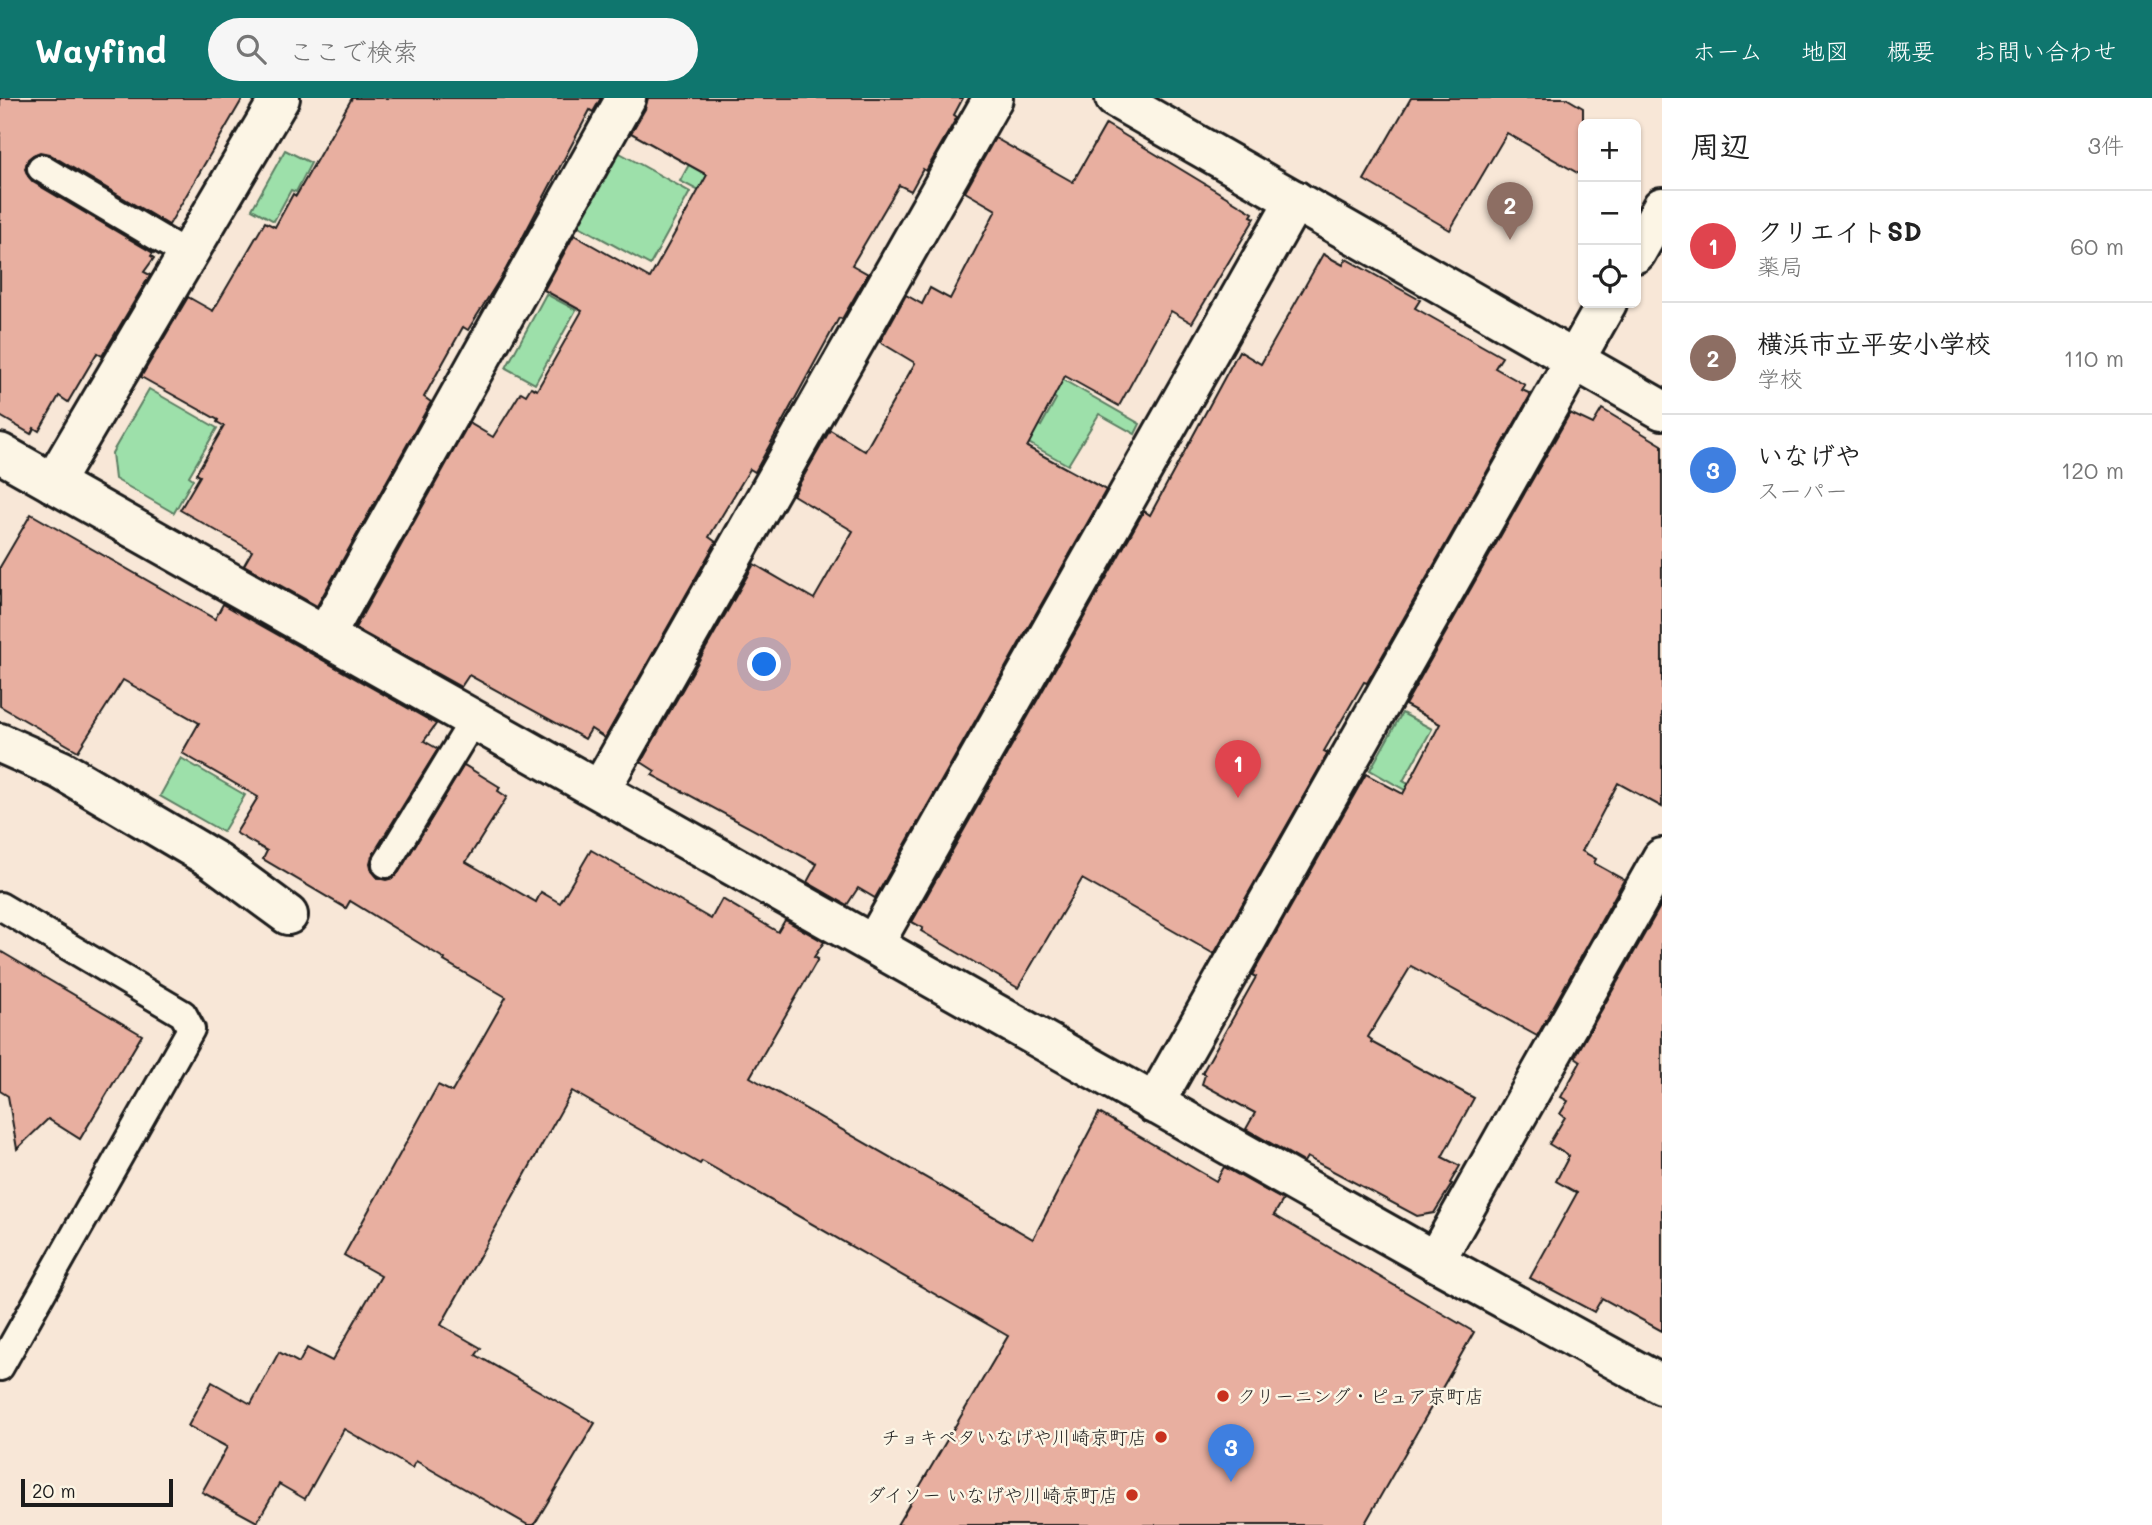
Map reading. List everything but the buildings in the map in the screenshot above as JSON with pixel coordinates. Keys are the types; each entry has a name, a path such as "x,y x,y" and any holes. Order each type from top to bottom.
{"street":[{"path":"53,483 279,98"},
{"path":"325,636 626,98"},
{"path":"600,790 993,98"},
{"path":"1115,98 1662,410"},
{"path":"874,944 1295,200"},
{"path":"1641,245 1662,207"},
{"path":"1154,1104 1604,308"},
{"path":"0,453 1154,1104 1662,1385"},
{"path":"0,743 61,770 212,859 288,915"},
{"path":"1435,1261 1662,858"}],"lane":[{"path":"41,168 188,255"},
{"path":"386,864 474,719"},
{"path":"0,906 183,1014 191,1029 0,1367"}],"green space":[{"path":"720,108 711,169 699,191 680,181"},
{"path":"285,150 311,163 296,192 291,190 274,221 252,209"},
{"path":"618,152 690,192 650,265 577,225"},
{"path":"546,294 576,310 535,384 506,368"},
{"path":"1060,378 1140,424 1135,434 1099,414 1068,465 1025,441 1035,422 1041,426 1056,399 1051,395"},
{"path":"149,389 217,428 189,476 193,479 174,513 115,479 112,453"},
{"path":"1402,713 1432,729 1403,781 1443,803 1440,810 1370,770"},
{"path":"181,758 245,795 223,832 160,796"}],"place":[{"name":"横浜市立平安小学校","path":"1510,240"},
{"name":"クリエイトSD","path":"1238,798"},
{"name":"クリーニング・ピュア京町店","path":"1223,1396"},
{"name":"チョキペタいなげや川崎京町店","path":"1161,1437"},
{"name":"いなげや","path":"1231,1482"},
{"name":"ダイソー いなげや川崎京町店","path":"1132,1495"}]}
